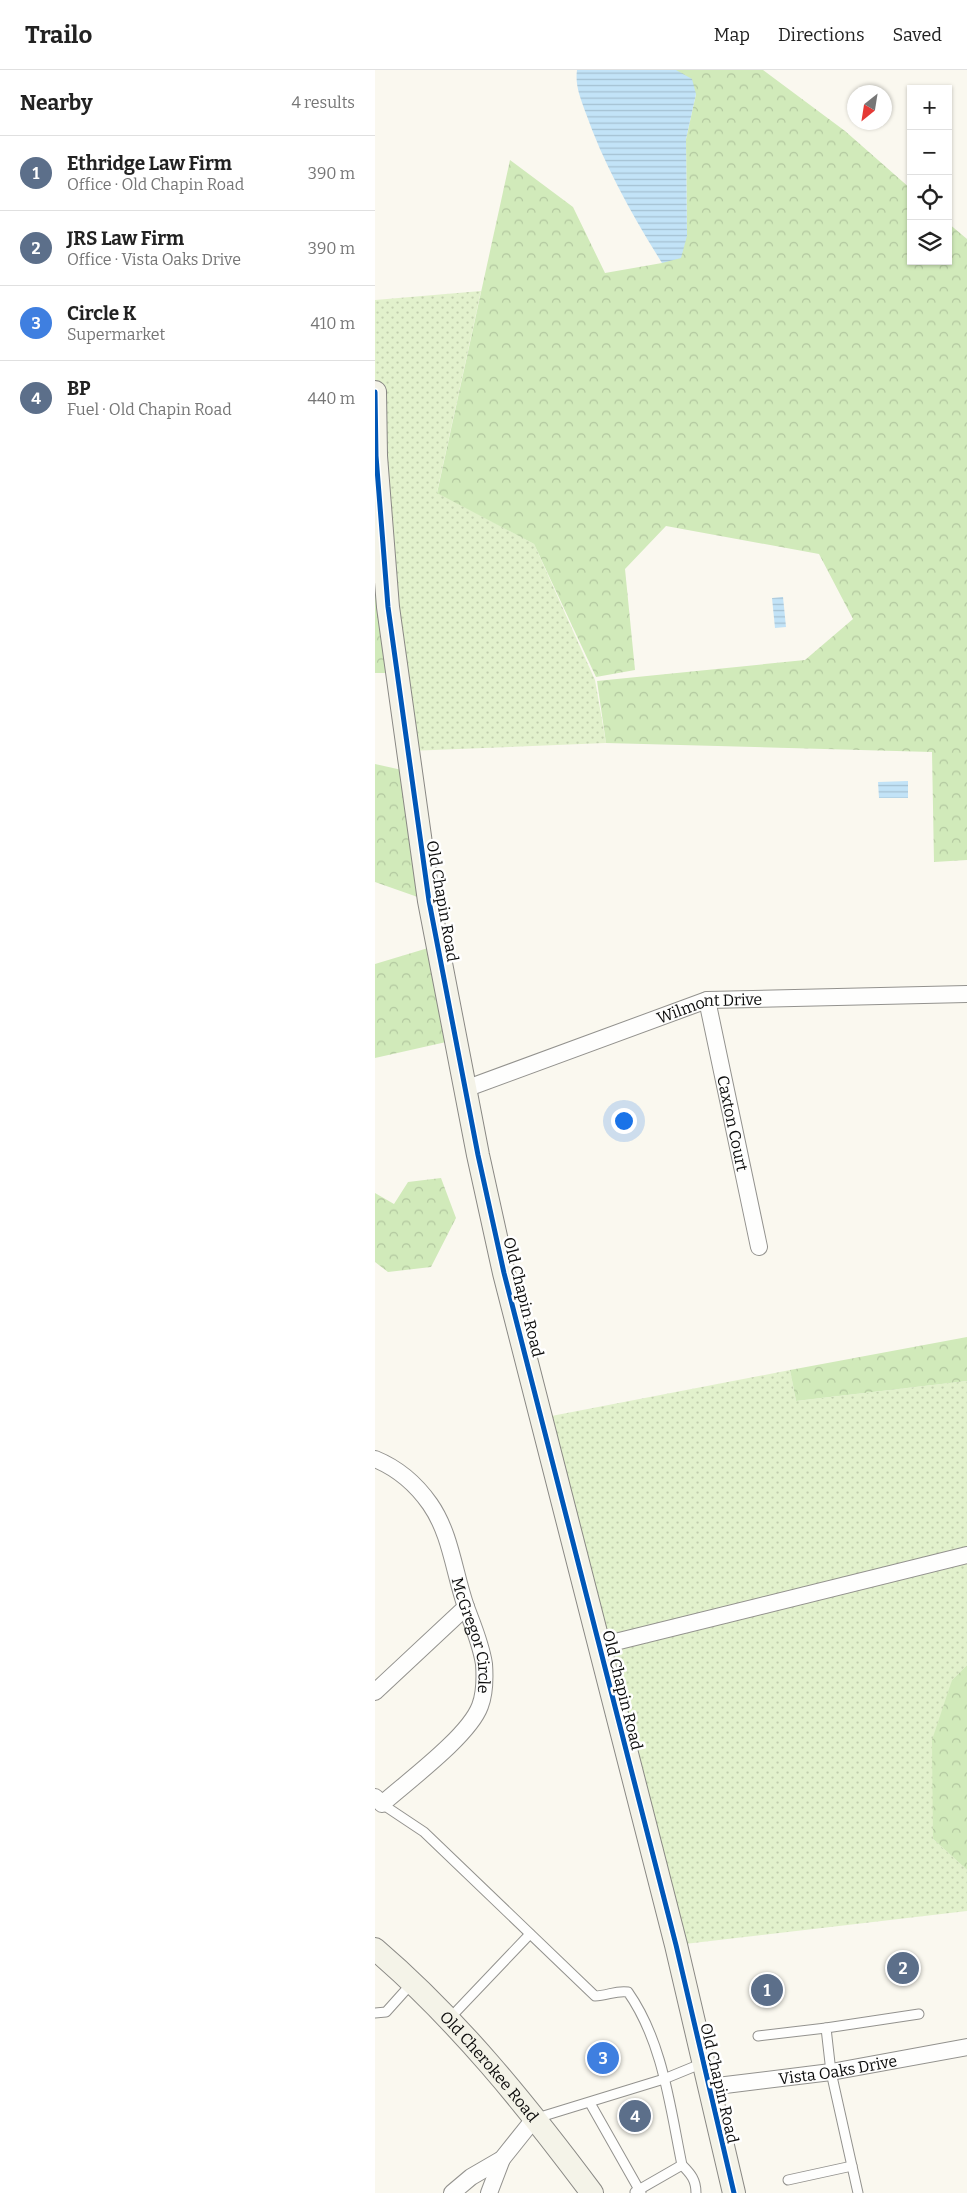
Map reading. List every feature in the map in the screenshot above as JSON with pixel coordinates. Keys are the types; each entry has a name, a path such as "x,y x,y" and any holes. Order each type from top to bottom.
{"street":[{"name":"Old Chapin Road","path":"375,392 376,456 388,607 429,901 465,1089 504,1273 676,1945 734,2193"},
{"name":"Wilmont Drive","path":"465,1089 707,1000 967,994"},
{"name":"Caxton Court","path":"707,1000 759,1247"},
{"name":"McGregor Circle","path":"375,1459 403,1475 423,1494 431,1505 443,1530 466,1608 478,1637 484,1664 484,1691 481,1704 467,1728 379,1800"},
{"path":"599,1646 967,1555"},
{"path":"375,1692 466,1608"},
{"name":"Old Cherokee Road","path":"375,1949 449,2018 593,2193"},
{"name":"Vista Oaks Drive","path":"709,2088 831,2072 967,2047"},
{"path":"452,2193 471,2177 502,2159 534,2119"},
{"path":"493,2191 502,2159"}],"lane":[{"path":"379,1800 424,1832 595,1996 607,1996 618,1991 628,1992 636,2002 653,2041 665,2079 682,2165 696,2183 696,2193"},
{"path":"449,2018 531,1934"},
{"path":"375,2013 385,2012 412,1983"},
{"path":"758,2036 919,2014"},
{"path":"826,2028 831,2072 858,2193"},
{"path":"534,2119 665,2079 703,2063"},
{"path":"590,2103 638,2192 682,2165"},
{"path":"788,2180 852,2166"}],"green space":[{"path":"666,70 763,70 845,131 907,185 907,265 952,265 952,226 967,239 967,860 934,862 932,752 606,743 597,681 805,660 853,619 819,554 666,526 625,569 635,670 596,677 534,544 437,493 510,160 573,207 605,273 662,263 687,236 686,139 696,94"},
{"path":"481,291 437,492 534,544 595,680 606,743 408,751 375,392 375,300"},
{"path":"375,412 397,673 375,673"},
{"path":"375,764 411,772 429,901 375,882"},
{"path":"438,945 455,1040 375,1058 375,964"},
{"path":"441,1178 456,1218 431,1267 388,1272 375,1262 375,1193 394,1204 408,1182"},
{"path":"967,1337 967,1381 796,1401 790,1370"},
{"path":"790,1370 796,1401 967,1381 967,1665 952,1680 933,1839 967,1870 967,1911 676,1945 541,1418"},
{"path":"967,1665 967,1870 933,1839 932,1740 952,1680"}],"water":[{"path":"577,70 676,70 692,79 696,94 686,139 687,236 681,258 662,263 629,208 601,151 581,101 578,91"},
{"path":"783,597 786,627 775,628 772,598"},
{"path":"908,781 908,798 879,798 878,782"}],"cycle path":[{"path":"375,392 376,456 388,607 429,901 478,1155 504,1273 676,1945 734,2193"}],"place":[{"name":"JRS Law Firm","path":"903,1968"},
{"name":"Ethridge Law Firm","path":"767,1990"},
{"name":"Circle K","path":"603,2058"},
{"name":"BP","path":"635,2116"}]}
